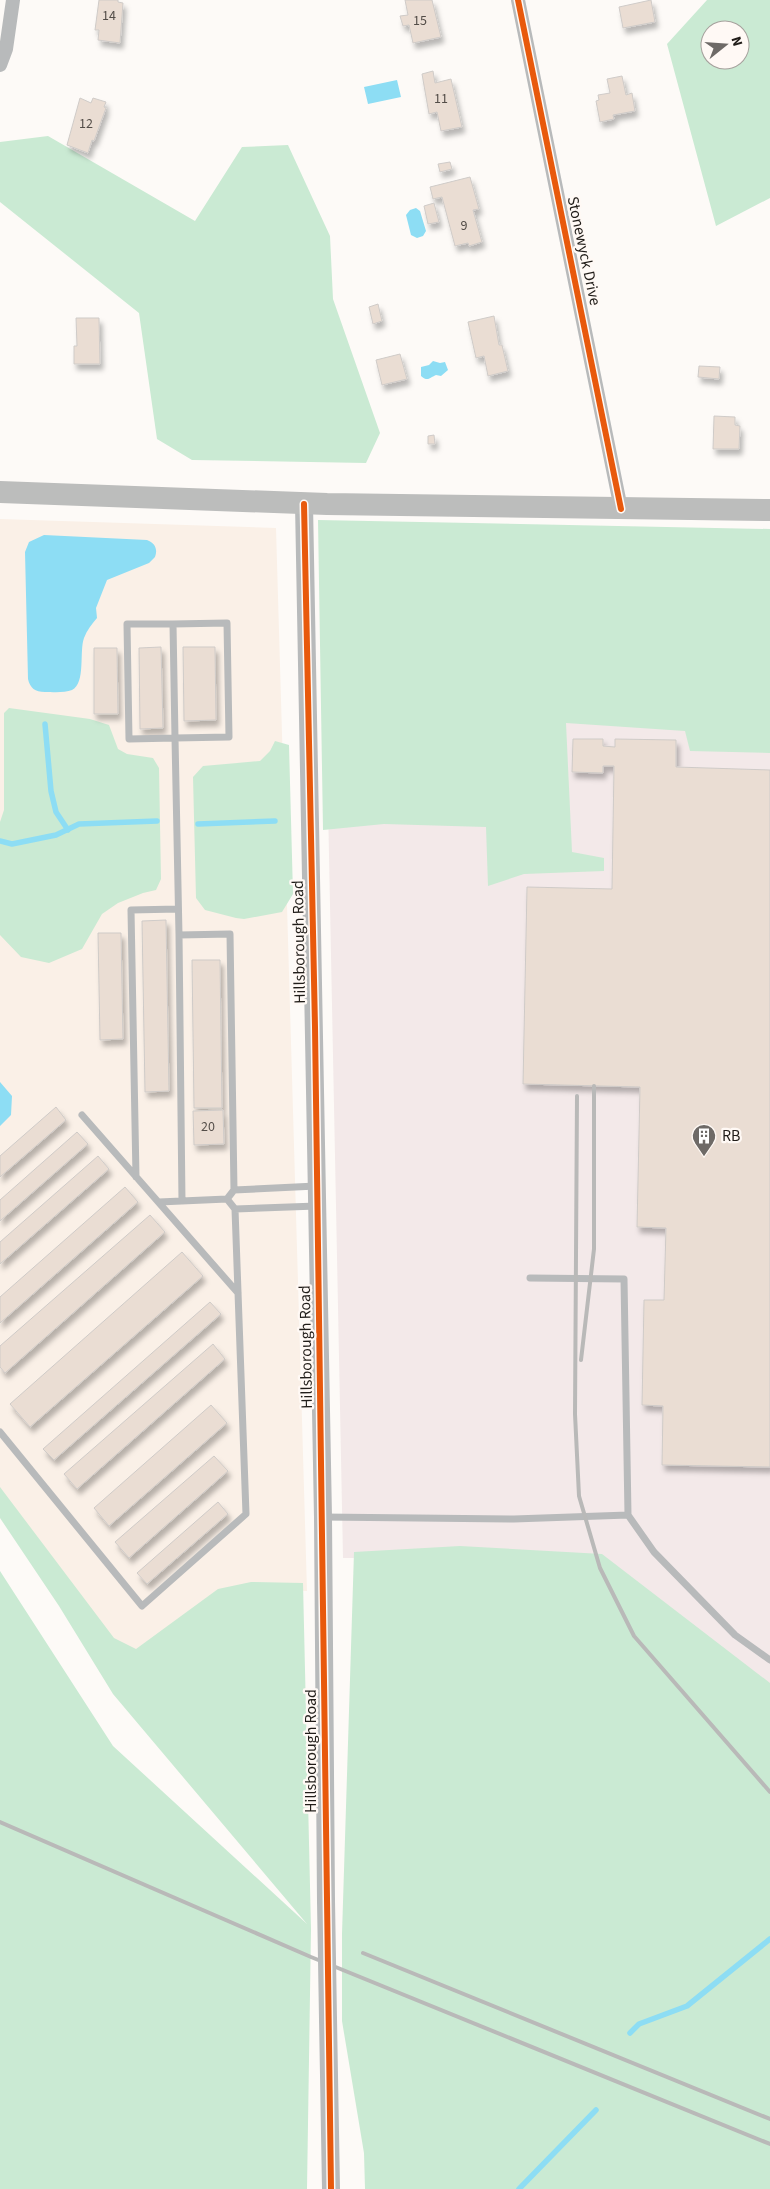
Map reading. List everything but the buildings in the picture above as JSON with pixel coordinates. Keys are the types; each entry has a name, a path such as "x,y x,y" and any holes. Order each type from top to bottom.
{"main road":[{"path":"0,492 304,504 770,510"}],"street":[{"path":"0,65 6,49 13,0"},
{"name":"Stonewyck Drive","path":"518,0 621,509"},
{"name":"Hillsborough Road","path":"304,504 317,1186 331,2189"}],"lane":[{"path":"227,623 229,737 175,738 129,739 127,624 227,623"},
{"path":"173,624 182,1201"},
{"path":"136,1176 131,910 178,908"},
{"path":"159,1202 227,1199 234,1190 230,934 179,935"},
{"path":"82,1115 238,1293"},
{"path":"234,1190 317,1186"},
{"path":"0,1432 142,1606 246,1514 235,1209 227,1199"},
{"path":"235,1209 317,1206"},
{"path":"530,1278 624,1279 628,1515 654,1552 735,1635 770,1660"},
{"path":"322,1517 514,1519 628,1515"}],"shaded area":[{"path":"0,519 276,528 307,1591 229,1588 128,1667 0,1497"},
{"path":"326,704 770,713 770,1725 569,1557 343,1558"}],"green space":[{"path":"707,0 770,0 770,198 716,226 667,44"},
{"path":"48,136 195,221 242,147 288,145 330,236 333,299 380,433 366,463 192,460 157,439 139,313 0,202 0,142"},
{"path":"318,520 770,529 770,753 690,751 685,731 566,723 572,852 604,858 604,871 524,874 488,886 486,827 384,824 323,830"},
{"path":"9,708 90,719 109,725 118,749 127,754 153,758 159,768 161,879 156,890 118,903 102,914 82,949 49,963 21,957 0,935 0,822 4,810 4,713"},
{"path":"275,741 289,745 293,894 282,912 244,919 205,910 196,898 193,777 203,766 260,761 270,751"},
{"path":"0,1487 114,1638 136,1649 218,1589 251,1582 303,1583 311,1929 307,2189 0,2189 0,1571 113,1746 307,1924 113,1694 59,1606 0,1518"},
{"path":"460,1546 602,1554 770,1683 770,2189 365,2189 364,2153 342,2021 342,1934 354,1552"}],"water":[{"path":"397,80 401,97 368,104 364,87"},
{"path":"416,208 420,211 426,231 423,236 417,238 411,235 406,215 410,210"},
{"path":"433,361 445,362 448,370 441,376 436,375 425,379 421,376 421,367 429,365"},
{"path":"44,535 147,540 156,549 155,557 149,563 107,580 96,608 97,618 84,638 79,681 72,690 66,692 38,691 30,685 28,679 25,552 29,542"},
{"path":"0,1082 12,1096 11,1115 0,1126"}],"waterway":[{"path":"45,724 51,791 56,812 68,830"},
{"path":"0,841 12,844 56,835 79,824 157,821"},
{"path":"198,824 275,821"},
{"path":"630,2033 639,2024 687,2006 770,1939"},
{"path":"519,2189 596,2110"}],"railway":[{"path":"581,1360 594,1249 594,1086 594,1093"},
{"path":"577,1096 575,1414 579,1496 600,1568 634,1636 770,1792"},
{"path":"0,1822 311,1957 770,2144"},
{"path":"363,1953 770,2119"}],"cycle path":[{"path":"518,0 621,509"},
{"path":"304,504 315,1027 331,2189"}],"place":[{"name":"RB","path":"704,1157"}]}
